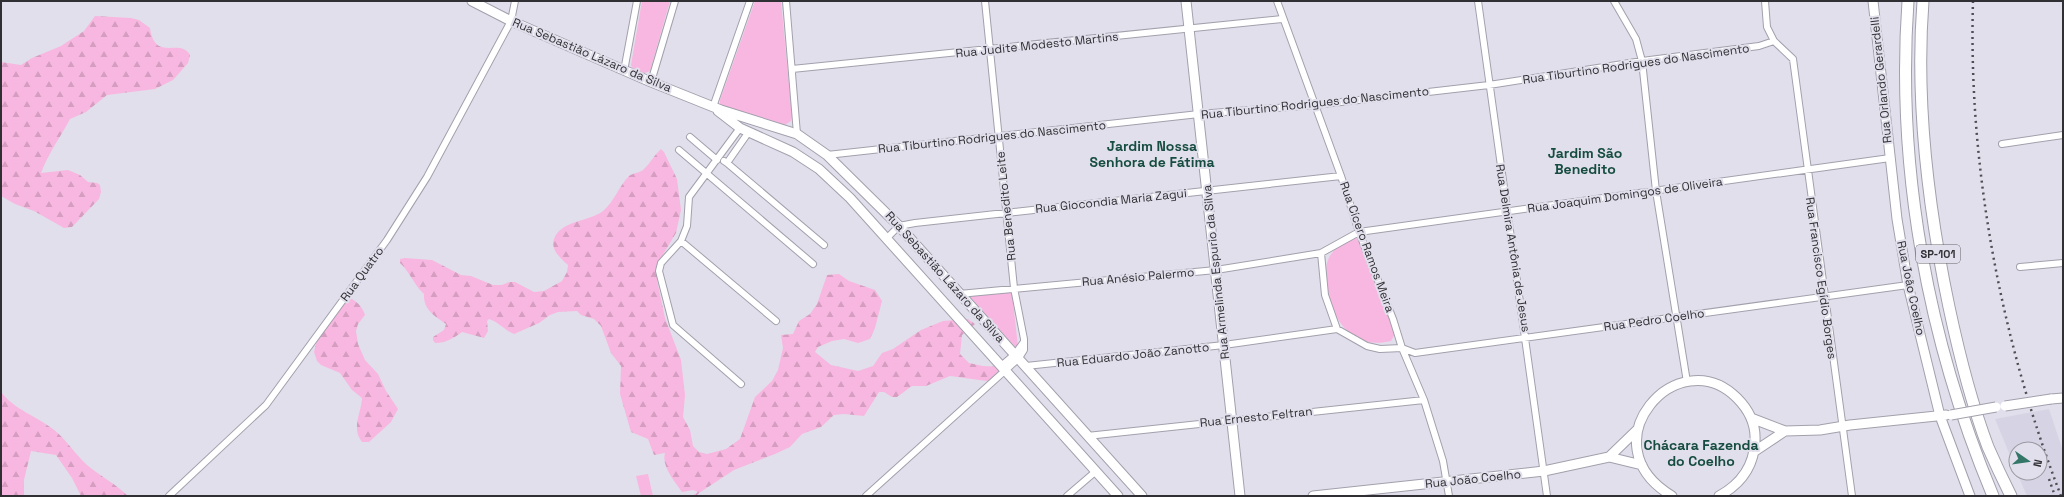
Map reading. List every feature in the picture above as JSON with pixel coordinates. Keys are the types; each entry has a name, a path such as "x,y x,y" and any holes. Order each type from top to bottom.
{"highway":[{"name":"SP-101","path":"1908,1 1907,119 1912,191 1924,264 1937,326 1951,378 1971,443 1993,496"},
{"name":"SP-101","path":"1923,1 1923,132 1929,198 1940,264 1971,393 1988,447 2011,496"}],"street":[{"name":"Rua Sebastião Lázaro da Silva","path":"472,1 511,21 624,71 717,109 797,134 827,155 899,226 1142,496"},
{"name":"Rua Quatro","path":"169,496 266,405 387,240 427,177 511,21 514,1"},
{"path":"624,71 637,1"},
{"path":"651,82 675,1"},
{"path":"717,109 750,1"},
{"path":"786,1 797,134"},
{"name":"Rua Benedito Leite","path":"985,1 1014,288 1024,339 1024,350 1017,356"},
{"name":"Rua Armelinda Espurio da Silva","path":"1186,1 1224,345 1230,420 1240,496"},
{"name":"Rua Cícero Ramos Meira","path":"1277,1 1282,19 1341,176 1359,232 1393,319 1402,348 1424,400 1448,482 1449,496"},
{"name":"Rua Delmira Antônia de Jesus","path":"1478,1 1507,210 1527,338 1547,496"},
{"path":"1614,1 1636,39 1642,60 1656,191 1675,317 1687,382"},
{"path":"1765,1 1766,27 1774,41"},
{"name":"Rua Orlando Gerardelli","path":"1873,1 1890,158"},
{"name":"Rua Judite Modesto Martins","path":"792,69 1282,19"},
{"name":"Rua Tiburtino Rodrigues do Nascimento","path":"827,155 999,135 1199,114 1315,105 1489,85 1642,60 1759,46 1774,41"},
{"name":"Rua Francisco Egídio Borges","path":"1774,41 1793,59 1852,496"},
{"name":"Rua Sebastião Lázaro da Silva","path":"717,109 748,133 793,152 819,169 858,206 1118,496"},
{"path":"740,128 707,174 688,197 687,226 681,241 661,263 659,271 673,325 741,384"},
{"path":"727,163 748,133"},
{"path":"2002,144 2063,136"},
{"path":"690,137 718,159 727,163 824,245"},
{"path":"679,150 813,264"},
{"name":"Rua Joaquim Domingos de Oliveira","path":"1359,232 1507,210 1656,191 1890,158"},
{"name":"Rua João Coelho","path":"1890,158 1908,285 1940,416 1970,496"},
{"name":"Rua Giocondia Maria Zagui","path":"899,226 1006,212 1341,176"},
{"path":"886,239 899,226"},
{"name":"Rua Anésio Palermo","path":"959,294 1216,270 1321,253 1359,232"},
{"path":"681,241 776,322"},
{"path":"1321,253 1325,295 1337,329 1366,346 1380,348 1402,348"},
{"path":"2020,268 2063,263"},
{"name":"Rua Pedro Coelho","path":"1402,348 1415,353 1908,285"},
{"name":"Rua Eduardo João Zanotto","path":"1026,366 1224,345 1337,329"},
{"path":"866,496 1017,356"},
{"path":"1672,496 1649,478 1642,465 1637,448 1638,430 1644,412 1655,398 1670,388 1687,382 1703,382 1718,385 1738,399 1751,418 1756,435 1755,451 1750,466 1742,479 1730,490 1719,496"},
{"path":"1751,418 1785,431 1820,430 1842,426 1951,415 2063,398"},
{"name":"Rua Ernesto Feltran","path":"1087,436 1424,400"},
{"path":"1609,457 1638,430"},
{"path":"1755,451 1785,431"},
{"name":"Rua João Coelho","path":"1312,496 1366,493 1544,471 1609,457 1642,465"},
{"path":"1067,496 1095,472"}],"shaded area":[{"path":"2049,409 2063,451 2063,496 2027,496 2020,481 2048,481 2048,441 2008,441 2008,451 1995,419"}],"green space":[{"path":"642,1 670,1 650,71 642,74 633,69 631,65"},
{"path":"755,1 781,1 792,116 791,121 785,125 720,105 720,100"},
{"path":"95,16 131,18 139,20 150,28 153,38 157,44 162,47 180,48 186,50 190,55 188,63 173,80 155,89 107,95 86,112 70,119 41,173 68,170 80,175 88,182 97,183 100,185 101,192 99,199 72,227 64,228 34,211 15,204 1,196 1,62 21,65 32,58 61,46 84,31"},
{"path":"661,149 664,152 677,179 681,210 676,233 658,263 657,280 665,318 681,360 685,395 683,417 690,430 693,446 699,452 707,454 726,449 740,439 755,397 772,381 778,370 783,348 781,335 793,334 799,321 810,314 817,304 827,275 839,274 849,281 875,290 882,301 875,328 870,339 858,343 844,339 832,341 818,347 815,352 831,365 858,371 873,366 882,353 893,349 921,330 943,321 968,319 975,324 962,335 960,354 969,363 983,366 1003,367 994,382 950,376 926,386 912,386 897,397 892,397 884,392 879,392 864,416 844,414 834,415 821,427 802,434 790,447 734,470 696,496 692,496 698,492 693,490 682,492 672,479 665,463 665,453 654,455 648,439 631,432 620,394 621,366 611,353 601,326 594,319 581,315 577,311 558,312 550,315 539,323 514,334 489,319 487,321 488,331 484,338 462,332 450,340 435,343 433,337 444,330 446,324 427,308 424,294 417,287 407,270 400,263 400,259 432,260 461,275 471,276 493,285 502,285 509,282 515,282 534,292 544,291 562,281 567,272 568,265 557,254 553,243 558,233 569,225 597,215 603,211 629,176 643,170"},
{"path":"1353,238 1361,239 1395,334 1391,341 1377,343 1364,341 1354,336 1345,328 1332,307 1327,281 1327,263 1335,250"},
{"path":"1012,292 1018,347 1016,348 970,297 970,295"},
{"path":"342,296 353,300 364,311 365,315 358,324 356,331 358,344 365,360 378,374 386,391 398,409 391,422 369,442 362,442 357,431 362,398 352,390 340,373 321,365 317,361 314,352 318,337"},
{"path":"1,392 13,404 53,429 87,465 128,496 81,496 72,478 56,455 31,451 24,480 24,496 1,496"},
{"path":"648,474 653,496 641,496 636,476"}],"railway":[{"path":"1973,1 1973,64 1976,127 1983,190 1993,253 2005,315 2021,376 2040,437 2061,496"},
{"path":"2049,479 2055,496"}],"district":[{"name":"Jardim Nossa Senhora de Fátima","path":"1152,154"},
{"name":"Jardim São Benedito","path":"1585,162"},
{"name":"Chácara Fazenda do Coelho","path":"1701,454"}]}
